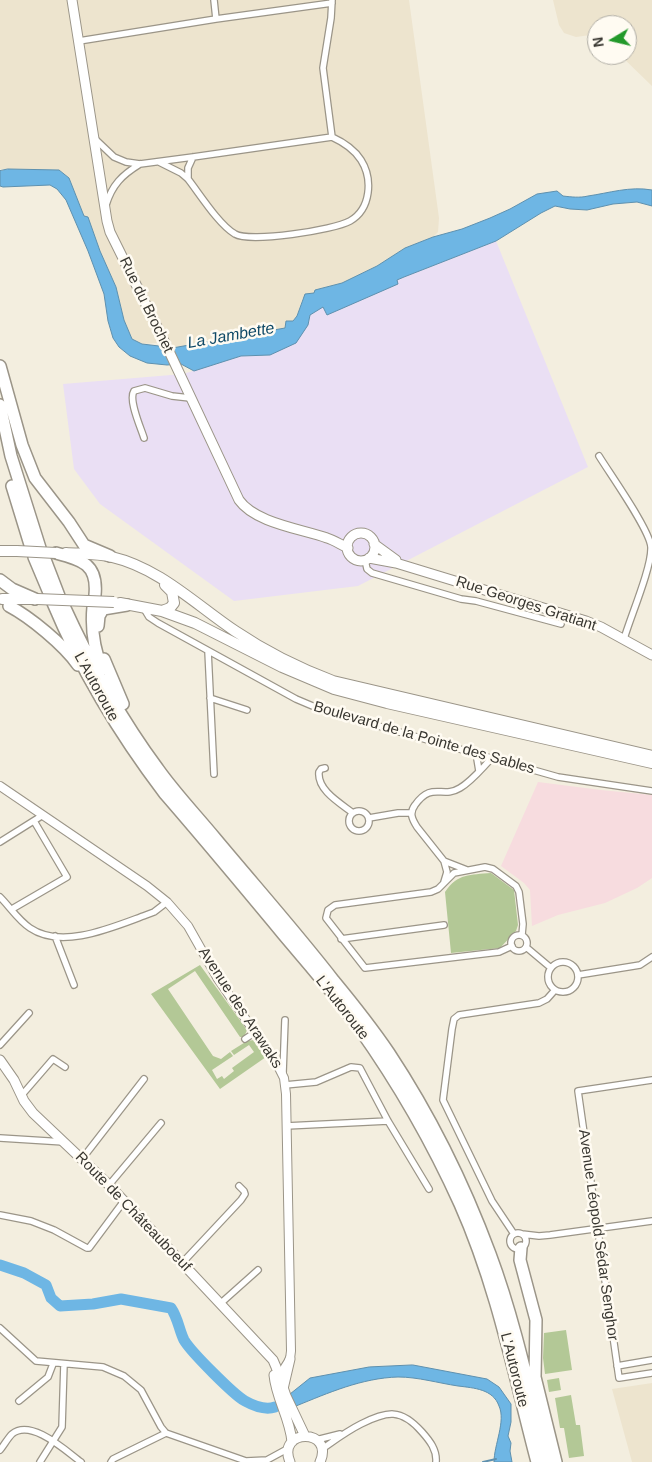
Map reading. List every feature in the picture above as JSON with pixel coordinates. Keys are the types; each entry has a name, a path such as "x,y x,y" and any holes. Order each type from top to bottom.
{"highway":[{"path":"0,366 22,446 35,478 84,545 110,556"},
{"name":"L'Autoroute","path":"0,405 37,552"},
{"name":"L'Autoroute","path":"0,438 15,497 56,599 106,706 145,767 165,794 317,975 358,1027 393,1078 415,1115 460,1205 479,1252 504,1331 537,1462"},
{"path":"56,553 87,565 95,579 95,595"},
{"path":"0,580 23,595 36,599"},
{"name":"L'Autoroute","path":"56,599 120,712 159,770 322,965 367,1022 388,1052 444,1148 473,1210 505,1299 547,1462"},
{"path":"5,602 44,631 69,653 106,706"},
{"path":"124,708 106,664 98,623 102,610 105,608 114,604 127,604"},
{"path":"93,607 93,632 97,654 105,675 159,770"},
{"path":"523,1244 520,1260 536,1320 534,1370 542,1410"},
{"path":"505,1299 542,1410 556,1462"}],"main road":[{"name":"Rue du Brochet","path":"72,0 104,210 110,232 243,506 264,518 330,538 348,548"},
{"path":"367,559 374,552 374,544 371,537 364,534 352,536 349,540 348,548 353,558 367,559 396,561"},
{"name":"Rue du Brochet","path":"330,538 352,536"},
{"path":"374,544 396,561"},
{"path":"0,551 110,556 124,560 149,571 167,582 256,645 310,672 359,688 652,756"},
{"name":"Rue Georges Gratiant","path":"396,561 587,619 652,654"},
{"path":"149,571 173,595 174,605 162,612"},
{"path":"5,602 36,599 80,600 114,604"},
{"path":"127,604 162,612 195,623 282,667 334,689 652,764"},
{"path":"589,741 652,750"},
{"name":"Route de Châteauboeuf","path":"0,1060 33,1113 109,1185 273,1360 280,1389 288,1410 305,1436"},
{"path":"280,1389 290,1359"},
{"name":"Route de Châteauboeuf","path":"288,1410 291,1431 290,1460"},
{"path":"291,1445 305,1436 316,1440 323,1457"}],"street":[{"path":"214,0 216,19"},
{"path":"79,42 332,2 323,68 332,137"},
{"path":"93,137 114,157 126,162 140,164 332,137 350,148 360,159 366,170 368,193 365,206 354,218 334,227 260,237 246,237 234,234 221,221 188,179 176,170 159,162"},
{"path":"188,179 188,168 193,157"},
{"path":"104,210 114,184 120,177 140,164"},
{"path":"144,438 133,403 132,396 134,391 146,388 164,394 190,398"},
{"path":"599,456 646,532 652,547 624,638"},
{"path":"367,559 367,569 376,574 461,599 476,601 561,624"},
{"name":"Boulevard de la Pointe des Sables","path":"143,607 158,624 296,699 322,710 558,777 652,791"},
{"path":"208,651 214,774"},
{"path":"210,698 247,710"},
{"path":"476,753 479,771"},
{"path":"444,882 447,872 444,861 417,827 411,813 412,809 424,794 462,788 492,758"},
{"path":"325,768 319,772 319,782 332,796 353,813 362,812 369,818"},
{"name":"Avenue des Arawaks","path":"0,786 147,886 167,902 188,926 218,979 283,1074 285,1085 290,1359"},
{"path":"353,813 349,822 354,830 361,832 367,828 369,818"},
{"path":"369,818 398,813 411,813"},
{"path":"0,842 42,815"},
{"path":"12,909 67,877 34,821"},
{"path":"444,861 467,870"},
{"path":"512,946 499,952 366,968 326,918 328,910 335,905 431,892 454,873 485,867 493,869 516,886 519,892 524,924 522,935"},
{"path":"0,897 30,928 55,936 75,937 132,921 154,912 167,902"},
{"path":"341,939 444,924"},
{"path":"512,946 513,938 517,935 522,935"},
{"path":"522,935 527,940 526,947"},
{"path":"55,936 74,985"},
{"path":"512,946 518,951 526,947"},
{"path":"526,947 551,968"},
{"path":"578,975 634,966 649,962 652,957"},
{"path":"559,962 569,963 577,970 578,975 577,984 570,990 561,992 555,990 549,982 548,972 559,962"},
{"path":"514,1234 492,1201 444,1102 443,1097 452,1029 454,1019 457,1016 539,1003 555,990"},
{"path":"0,1045 29,1013"},
{"path":"283,1074 285,1020"},
{"path":"245,1039 254,1032"},
{"path":"21,1096 53,1059 65,1067"},
{"path":"285,1085 316,1082 351,1067 360,1068 388,1121 429,1189"},
{"path":"82,1159 144,1079"},
{"name":"Avenue Léopold Sédar Senghor","path":"652,1080 578,1091 619,1378 652,1373"},
{"path":"286,1126 388,1121"},
{"path":"109,1185 161,1123"},
{"path":"0,1138 64,1142"},
{"path":"183,1262 241,1200 244,1191 239,1186"},
{"path":"0,1215 31,1222 54,1230 89,1248 124,1201"},
{"path":"514,1234 539,1236 652,1221"},
{"path":"514,1234 511,1241 512,1245 516,1248 539,1236"},
{"path":"522,1234 523,1244"},
{"path":"221,1304 258,1270"},
{"path":"0,1328 32,1359 53,1364 103,1367 124,1376 140,1390 160,1427 166,1433 246,1461 267,1461 291,1445"},
{"path":"280,1389 290,1359"},
{"path":"617,1366 652,1360"},
{"path":"19,1401 48,1377 53,1364"},
{"path":"40,1462 62,1427 64,1364"},
{"path":"316,1440 344,1433 379,1415 401,1415 410,1420 423,1433 434,1448 436,1462"},
{"path":"0,1450 13,1433 21,1430 31,1430 40,1433 81,1462"},
{"path":"111,1462 113,1459 166,1433"},
{"path":"323,1457 344,1433"},
{"path":"274,1457 290,1460"}],"shaded area":[{"path":"0,0 409,0 439,218 438,232 433,237 405,248 377,266 342,283 315,290 315,293 302,299 297,316 285,328 177,348 156,343 142,344 132,339 124,320 116,287 88,217 84,216 69,178 59,170 0,169"},
{"path":"553,0 652,0 652,86 630,65 637,65 637,15 587,15 587,35 576,37 564,33 559,25"},
{"path":"496,241 588,467 358,586 234,601 100,504 74,469 63,384 183,374 241,356 270,355 308,325 310,315 323,306 327,315 404,277"},
{"path":"538,782 652,795 652,878 637,888 605,903 558,915 532,926 530,890 524,883 501,866"},
{"path":"652,1383 652,1462 632,1462 612,1389"}],"green space":[{"path":"491,873 514,890 518,925 516,931 500,948 451,953 445,892 460,878"},
{"path":"200,965 247,1030 244,1037 240,1037 195,971 168,989 213,1056 221,1059 230,1052 233,1056 212,1070 217,1079 222,1076 224,1079 234,1071 232,1068 254,1052 249,1045 234,1055 231,1051 247,1041 254,1040 266,1057 220,1089 151,994"},
{"path":"566,1330 572,1370 545,1374 543,1358 544,1333"},
{"path":"559,1378 561,1390 549,1392 547,1380"},
{"path":"571,1395 576,1425 580,1425 584,1456 569,1458 564,1428 560,1428 555,1398"}],"water":[{"path":"8,169 59,170 69,178 84,216 88,217 116,287 124,320 132,339 142,344 159,346 161,350 285,328 286,321 293,321 297,316 305,294 314,293 315,290 342,283 377,266 405,248 490,218 537,194 557,191 563,196 585,197 628,189 644,189 652,190 652,206 637,202 613,204 587,210 555,206 496,241 397,280 398,284 327,315 323,307 310,315 308,325 296,343 270,355 241,356 194,371 181,364 147,363 130,356 119,347 113,338 108,321 104,294 66,200 57,189 50,185 0,186 0,171"},
{"path":"413,1365 487,1379 499,1387 511,1404 511,1422 508,1436 511,1443 512,1462 494,1462 501,1412 496,1400 482,1390 398,1377 358,1383 296,1406 290,1394 310,1378 369,1367"}],"waterway":[{"path":"0,1265 24,1273 46,1285 51,1298 60,1306 93,1304 121,1299 171,1308 184,1340 223,1382 249,1403 264,1408 275,1407"},
{"path":"483,1462 496,1459"}],"water label":[{"name":"La Jambette","path":"231,336"}]}
